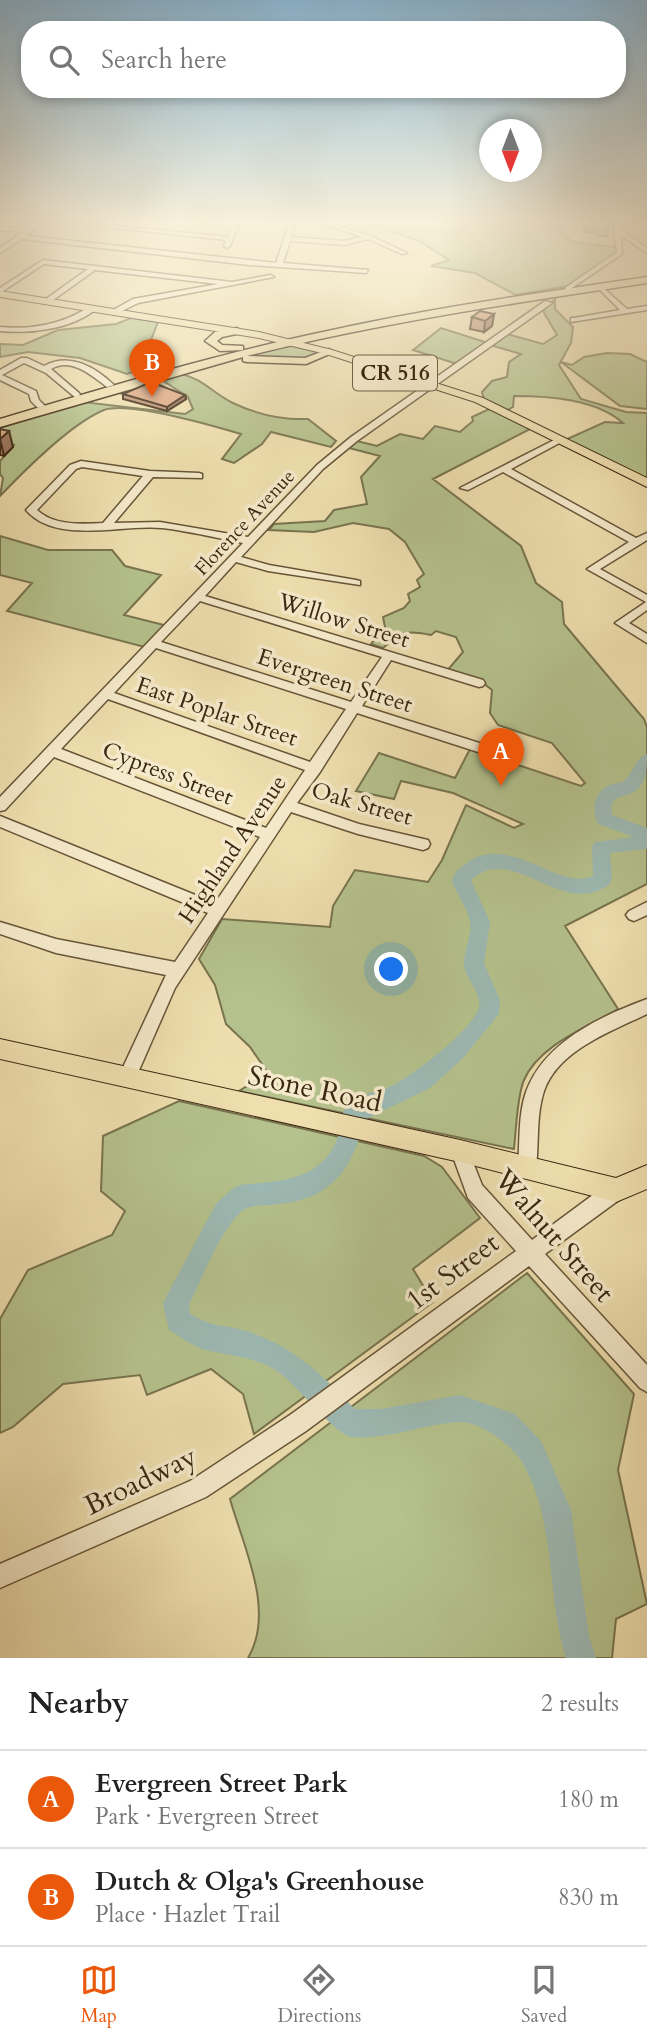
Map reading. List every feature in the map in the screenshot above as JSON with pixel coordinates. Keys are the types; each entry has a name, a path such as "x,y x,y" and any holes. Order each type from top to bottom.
{"highway":[{"path":"0,421 76,395 244,348 516,298"},
{"path":"0,421 284,341 531,298"},
{"path":"540,298 551,299"},
{"path":"185,363 201,353 206,326"},
{"path":"237,331 215,335 211,344 220,348 244,348"},
{"path":"204,362 253,359 306,361 328,352"}],"main road":[{"name":"CR 516","path":"30,298 237,331 328,352 432,384 499,409 647,483"},
{"name":"Stone Road","path":"0,1049 460,1151 616,1190"},
{"name":"1st Street","path":"616,1190 647,1177"}],"street":[{"path":"48,301 52,298"},
{"path":"116,312 136,301 151,298"},
{"path":"612,298 626,312"},
{"name":"Florence Avenue","path":"0,806 339,450 551,299"},
{"path":"0,329 19,331 81,316 93,308"},
{"path":"574,320 647,308"},
{"path":"41,406 35,401 33,393 0,375 24,360 45,369 76,395"},
{"path":"45,369 64,361 75,362 110,385"},
{"path":"466,488 561,440"},
{"path":"200,476 150,474 81,464 73,467 31,510 35,517 48,523 159,525 251,541"},
{"path":"504,469 636,542"},
{"path":"107,525 150,474"},
{"path":"647,536 592,569 647,599"},
{"path":"234,558 268,568 356,583"},
{"name":"Willow Street","path":"198,597 479,683"},
{"path":"647,605 619,625 647,639"},
{"name":"Evergreen Street","path":"154,644 503,755"},
{"name":"Highland Avenue","path":"127,1078 163,996 178,970 389,655"},
{"name":"East Poplar Street","path":"105,694 315,769"},
{"name":"Cypress Street","path":"52,751 270,835"},
{"name":"Oak Street","path":"289,806 358,829 423,844"},
{"path":"0,821 218,911"},
{"path":"0,928 56,946 178,970"},
{"path":"527,1167 535,1091 547,1069 566,1049 647,1006"},
{"name":"Walnut Street","path":"460,1151 475,1191 647,1381"},
{"name":"1st Street","path":"298,1423 528,1251 616,1190"},
{"name":"Broadway","path":"0,1576 198,1489 298,1423"}],"green space":[{"path":"555,299 555,309 573,327 571,343 559,365 581,399 626,412 647,413 647,480 565,440 605,422 623,423 600,409 572,400 514,396 513,407 508,410 484,400 482,392 492,381 507,377 509,362 521,354 490,345 460,365 413,350 441,328 488,343 507,334 543,344 557,335 543,311"},
{"path":"131,318 158,322 147,350 153,365 127,374 80,358 28,352 0,357 0,344 23,345 58,330 116,324"},
{"path":"288,345 321,353 298,361 238,357"},
{"path":"607,353 630,354 647,362 647,409 620,406 561,362 572,365 584,357"},
{"path":"181,374 251,410 270,416 308,419 336,441 331,447 271,432 262,444 234,463 222,459 241,434 151,412 116,408 91,416 63,436 0,496 3,478 0,474 0,461 14,445 0,439 0,428 83,402 185,414 193,409 188,397 162,380"},
{"path":"491,408 532,428 433,479 521,546 536,583 562,602 564,624 644,719 647,727 647,884 565,926 618,1009 565,1038 531,1068 520,1095 514,1149 239,1091 268,1073 250,1047 226,1024 215,985 199,959 222,919 330,927 333,906 355,870 428,882 442,860 466,805 514,828 523,824 453,793 401,781 394,799 356,791 379,753 455,778 470,749 581,786 585,783 552,743 498,725 490,713 492,690 483,683 446,672 463,652 456,637 436,631 431,635 409,632 395,638 383,648 371,644 385,627 383,617 404,608 410,601 408,594 420,587 417,580 424,574 405,542 389,529 353,523 314,532 269,530 274,524 325,521 334,510 367,504 361,477 380,456 349,448 357,441 377,446 400,434 423,439 435,426 460,432 473,421 472,417"},
{"path":"0,536 48,550 112,550 125,566 161,575 124,615 172,627 152,649 7,611 32,583 0,575"},
{"path":"179,1101 424,1156 442,1167 480,1218 413,1269 433,1302 254,1434 243,1394 211,1369 147,1395 140,1375 63,1384 13,1427 0,1433 0,1319 28,1270 112,1235 125,1211 101,1191 103,1136"},
{"path":"527,1273 634,1394 618,1470 647,1604 616,1619 612,1658 248,1658 256,1640 258,1599 249,1558 230,1499"}],"building":[{"path":"480,311 494,314 485,321 472,317"},
{"path":"151,382 185,395 167,407 123,394"},
{"path":"0,429 9,431 0,439"}],"waterway":[{"path":"581,1658 574,1636 557,1510 531,1451 505,1424 460,1408 380,1423 349,1423 312,1383 285,1361 246,1344 205,1337 178,1321 176,1304 224,1212 240,1197 294,1191 316,1182 336,1164 347,1145 354,1114 366,1105 394,1096 422,1081 455,1052 489,1014 490,1000 476,973 474,963 480,922 461,882 462,876 480,864 498,861 572,885 588,887 602,880 601,847 645,843 646,836 637,830 604,819 602,805 606,795 630,786 647,760"}],"place":[{"name":"Dutch & Olga's Greenhouse","path":"152,397"},
{"name":"Evergreen Street Park","path":"501,786"}]}
